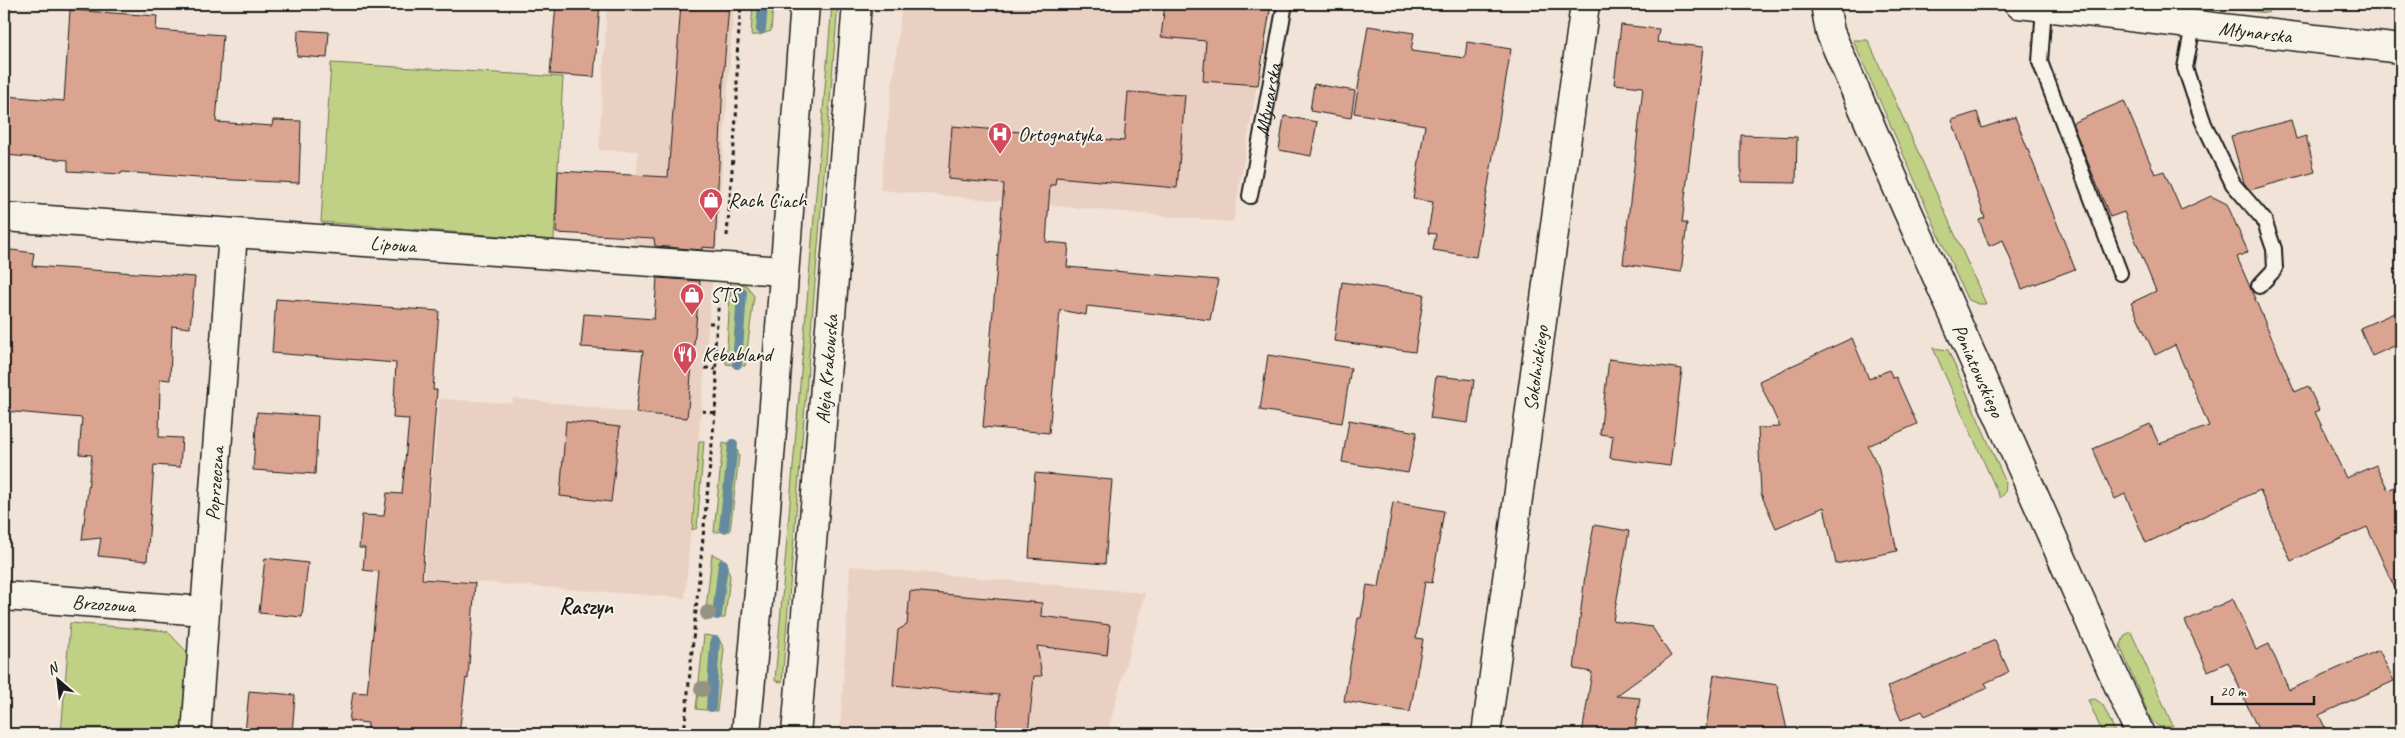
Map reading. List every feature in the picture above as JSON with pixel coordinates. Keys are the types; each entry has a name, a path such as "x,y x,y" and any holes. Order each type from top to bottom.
{"street":[{"path":"746,734 805,4"},
{"name":"Aleja Krakowska","path":"796,734 857,4"},
{"name":"Sokolnickiego","path":"1486,734 1585,4"},
{"name":"Poniatowskiego","path":"1825,4 1830,32 2140,734"},
{"name":"Młynarska","path":"2031,5 2401,49"},
{"name":"Lipowa","path":"4,217 783,272"},
{"name":"Poprzeczna","path":"196,734 233,233"},
{"name":"Brzozowa","path":"4,596 204,611"}],"lane":[{"name":"Młynarska","path":"1250,196 1285,4"},
{"path":"2031,5 2040,62 2120,273"},
{"path":"2193,24 2186,68 2204,124 2233,184 2264,220 2274,248 2275,269 2259,286"}],"path":[{"path":"726,242 737,104 737,56 741,4"},
{"path":"684,734 715,412 715,348 720,289"},
{"path":"708,323 717,324"},
{"path":"706,347 715,348"},
{"path":"704,368 716,369"},
{"path":"702,411 715,412"}],"shaded area":[{"path":"607,4 734,4 716,253 633,247 638,151 599,150"},
{"path":"902,4 1271,4 1233,222 880,190"},
{"path":"657,274 700,278 700,281 712,282 685,598 424,578 439,399 512,403 513,398 636,413 643,351 652,351"},
{"path":"850,566 1145,593 1107,734 840,734"}],"green space":[{"path":"753,4 773,4 771,31 759,35 751,35"},
{"path":"832,4 838,4 782,682 775,681"},
{"path":"2211,4 2270,4 2268,13 2215,7"},
{"path":"1853,40 1868,40 1986,304 1978,304 1967,299"},
{"path":"331,63 563,77 554,240 321,222"},
{"path":"731,279 747,286 754,296 745,366 726,364"},
{"path":"1933,348 1948,350 2006,483 2005,493 2000,498"},
{"path":"699,441 704,441 697,528 692,530"},
{"path":"723,443 736,446 739,456 730,531 714,532"},
{"path":"712,554 724,560 730,576 725,618 705,618"},
{"path":"70,623 167,631 187,652 182,734 61,734"},
{"path":"2131,632 2173,726 2159,727 2151,720 2120,646 2125,635"},
{"path":"704,635 718,637 724,649 717,711 696,709"},
{"path":"2095,699 2103,705 2116,734 2103,734 2088,700"}],"building":[{"path":"556,4 600,4 594,77 550,74"},
{"path":"681,4 729,4 723,81 715,248 702,247 702,250 655,246 654,238 556,233 558,171 668,177"},
{"path":"1165,4 1271,4 1258,85 1203,81 1206,41 1161,37"},
{"path":"70,10 157,16 156,30 223,35 216,122 272,126 273,120 301,121 299,183 122,172 121,174 68,171 68,160 4,155 4,106 6,96 64,101"},
{"path":"1621,25 1659,29 1657,42 1703,47 1682,223 1687,223 1681,272 1623,264 1643,87 1614,84"},
{"path":"1368,26 1414,33 1411,51 1465,58 1467,42 1511,49 1476,257 1433,250 1436,234 1428,233 1433,202 1413,199 1425,125 1354,113"},
{"path":"298,30 329,32 327,58 297,56"},
{"path":"1314,84 1355,91 1351,118 1310,111"},
{"path":"1128,92 1185,95 1177,188 1056,177 1055,185 1050,185 1046,242 1069,244 1067,267 1218,280 1210,320 1087,306 1086,315 1060,310 1049,433 983,427 1004,184 948,179 952,126 1124,141"},
{"path":"2124,101 2155,174 2164,171 2181,210 2211,196 2227,204 2248,252 2237,257 2295,392 2308,386 2319,410 2315,412 2346,478 2376,465 2388,490 2401,484 2401,602 2367,527 2291,561 2260,490 2146,543 2125,494 2115,499 2093,449 2150,424 2159,444 2209,426 2175,345 2155,355 2131,303 2156,291 2124,212 2110,217 2072,123"},
{"path":"1977,112 1982,128 2015,117 2075,269 2022,289 2003,240 1989,246 1979,220 1985,218 1952,120"},
{"path":"1284,116 1317,122 1311,156 1279,150"},
{"path":"2291,120 2296,139 2306,136 2315,172 2250,190 2244,183 2231,136"},
{"path":"1741,135 1797,137 1796,183 1741,182"},
{"path":"4,249 34,253 32,266 195,277 190,328 172,326 170,380 160,379 159,437 182,438 180,467 154,465 147,561 98,556 101,538 82,540 92,455 79,454 82,418 4,411"},
{"path":"657,278 700,281 687,418 636,413 643,351 581,347 584,314 654,319"},
{"path":"1342,282 1424,294 1415,352 1334,341"},
{"path":"276,299 439,311 433,390 437,390 422,579 475,583 468,679 466,678 459,734 367,734 368,723 349,721 353,692 367,693 379,572 363,570 365,548 359,548 362,515 384,516 387,493 402,494 409,419 393,418 396,363 272,353"},
{"path":"2401,310 2401,343 2372,356 2360,328"},
{"path":"1852,338 1869,379 1889,370 1893,378 1896,377 1917,424 1868,446 1878,466 1897,551 1836,564 1824,507 1776,528 1761,494 1758,428 1780,427 1759,381"},
{"path":"1268,355 1351,368 1342,423 1260,410"},
{"path":"1609,359 1682,369 1670,466 1610,458 1613,436 1600,434"},
{"path":"1436,376 1474,380 1468,423 1430,418"},
{"path":"257,412 318,416 315,474 253,470"},
{"path":"1349,420 1417,432 1408,473 1342,462"},
{"path":"566,421 620,427 611,502 560,496"},
{"path":"1035,473 1112,480 1105,564 1029,558"},
{"path":"1393,502 1444,511 1432,583 1425,582 1416,638 1423,639 1410,712 1344,701 1358,618 1361,618 1367,585 1379,587"},
{"path":"1594,525 1629,531 1613,621 1652,627 1671,656 1616,696 1640,698 1634,734 1582,734 1592,672 1574,669 1585,575"},
{"path":"265,558 308,563 302,617 259,613"},
{"path":"910,591 1042,603 1041,616 1110,625 1107,655 1037,646 1042,676 1034,676 1028,734 996,734 999,695 893,685 898,630 907,625"},
{"path":"2233,599 2256,650 2269,644 2289,690 2379,650 2394,681 2319,715 2328,734 2260,734 2228,662 2208,671 2185,621"},
{"path":"1995,640 2009,672 1985,683 1988,688 1925,716 1922,711 1901,720 1887,687"},
{"path":"1714,675 1777,685 1788,734 1705,734"},
{"path":"249,691 295,695 292,734 245,734"}],"waterway":[{"path":"761,29 763,4"},
{"path":"737,364 742,293"},
{"path":"724,528 733,444"},
{"path":"717,615 723,564"},
{"path":"711,707 715,641"}],"place":[{"name":"Ortognatyka","path":"1000,155"},
{"name":"Rach Ciach","path":"711,221"},
{"name":"STS","path":"692,316"},
{"name":"Kebabland","path":"685,375"}],"district":[{"name":"Raszyn","path":"586,606"}]}
